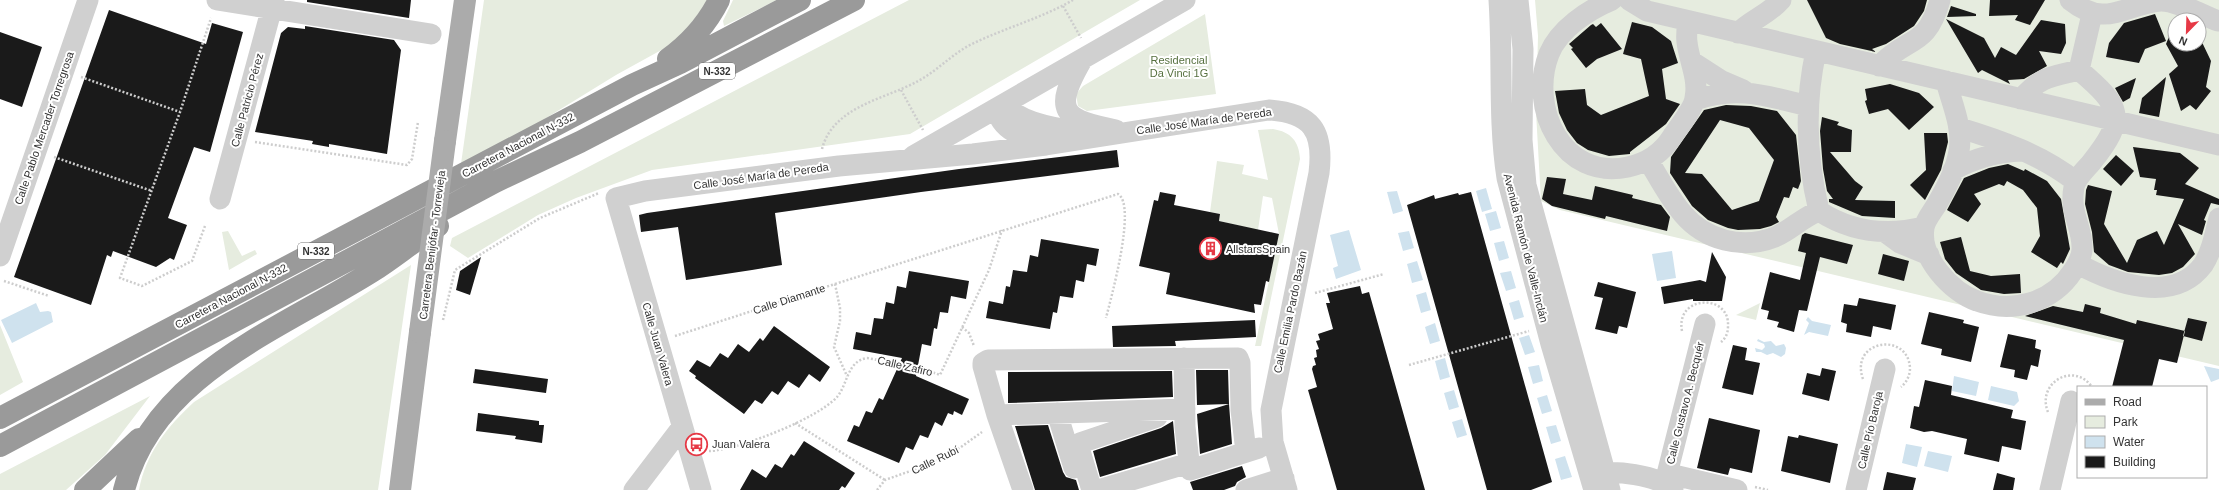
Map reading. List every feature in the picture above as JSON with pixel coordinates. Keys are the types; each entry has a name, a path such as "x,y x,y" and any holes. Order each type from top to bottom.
{"highway":[{"path":"632,85 684,48 701,29 719,0"},
{"name":"N-332","path":"632,85 680,63 800,0"},
{"name":"N-332","path":"0,446 495,182 580,142 854,0"},
{"name":"Carretera Nacional N-332","path":"0,418 632,85"},
{"path":"124,490 137,451 149,430 166,408 190,386 234,353 374,271 435,228 580,142"},
{"path":"85,490 149,430"}],"main road":[{"name":"Carretera Benijófar - Torrevieja","path":"400,490 464,0"}],"street":[{"name":"Calle Pablo Mercader Torregrosa","path":"0,256 88,0"},
{"name":"Calle José María de Pereda","path":"907,160 1185,0"},
{"name":"Avenida Ramón de Valle-Inclán","path":"1499,0 1502,49 1504,156 1507,178 1551,344 1599,482"},
{"name":"Avenida Ramón de Valle-Inclán","path":"1518,0 1522,49 1522,140 1526,185 1599,482"},
{"path":"1612,0 1580,18 1556,41 1545,66 1543,81 1545,109 1554,134 1572,154 1583,161 1609,168 1629,166 1648,160 1668,143 1695,100 1695,75 1686,41 1688,21"},
{"path":"1629,0 1647,11 2219,145"},
{"path":"1738,33 1750,21 1764,14 1781,0"},
{"path":"1880,66 1888,56 1916,41 1927,32 1933,23 1940,0"},
{"path":"2070,0 2092,14 2113,14 2161,0 2178,4 2218,21"},
{"path":"214,6 272,4 431,34"},
{"name":"Calle Patricio Pérez","path":"220,199 272,4"},
{"path":"2079,70 2092,14"},
{"path":"1816,51 1808,106 1809,159 1819,211"},
{"name":"Calle José María de Pereda","path":"1082,59 1066,90 1064,98 1068,112 1074,117 1121,134"},
{"path":"1691,61 1722,81 1745,91 1808,106"},
{"path":"1946,81 1960,128 1959,151 1943,194 1924,227 1929,255 1946,281 1958,291 1971,299 2001,307 2032,303 2046,297 2058,288 2078,264 2082,249 2072,205 2075,181 2111,137 2116,121 2114,108 2108,98 2079,70"},
{"path":"2021,99 2036,82 2044,78 2079,70"},
{"path":"1695,100 1724,92 1745,91"},
{"name":"Calle José María de Pereda","path":"1002,106 1045,126 1121,134"},
{"name":"Calle José María de Pereda","path":"1002,106 1001,121 1006,127 1022,136 1046,145"},
{"name":"Calle José María de Pereda","path":"609,195 838,166 973,154 1046,145 1270,110 1287,111 1301,116 1317,134"},
{"path":"1960,128 1991,138 2022,151 2054,166 2075,181"},
{"name":"Calle Emilia Pardo Bazán","path":"1286,484 1273,442 1270,410 1319,172 1321,144 1317,134"},
{"path":"1953,170 1984,156 2022,151"},
{"path":"1648,160 1675,202 1691,222 1712,236 1724,240 1749,242 1774,237 1819,211"},
{"name":"Calle Juan Valera","path":"609,195 701,490"},
{"path":"1819,211 1850,226 1885,232 1924,227"},
{"path":"2078,264 2104,277 2132,284 2160,288 2172,286 2194,274 2202,265 2213,243 2219,218"},
{"path":"1885,232 1900,243 1929,255"},
{"name":"Calle Gustavo A. Becquér","path":"1669,486 1704,324"},
{"path":"1184,358 1179,410 1190,470 1273,442"},
{"path":"1023,490 991,421 983,366 983,363 988,360 1235,358 1240,360 1241,410 1246,452"},
{"name":"Calle Pío Baroja","path":"1856,490 1885,369"},
{"path":"2050,490 2071,401"},
{"path":"991,421 1057,413 1179,410"},
{"path":"1094,490 1091,487 1079,448 1080,442 1179,410"},
{"path":"1057,413 1080,490"},
{"path":"634,490 682,427"},
{"path":"1098,490 1189,463"},
{"path":"1599,482 1619,472 1669,486 1678,476 1745,488"},
{"path":"1246,490 1286,484"}],"path":[{"path":"822,150 830,132 844,118 870,101 901,90 928,75 968,46 1063,6 1073,0"},
{"path":"205,226 192,261 142,286 120,278 180,112 214,6"},
{"path":"1063,6 1081,38"},
{"path":"75,76 180,112"},
{"path":"901,90 923,131"},
{"path":"248,140 407,165 412,159 418,122"},
{"path":"48,154 152,191"},
{"path":"835,284 1115,194 1123,197 1124,203 1122,248 1106,318"},
{"path":"443,322 455,270 540,218 609,195"},
{"name":"Calle Zafiro","path":"707,451 730,449 746,444 794,423 823,408 836,398 856,362 867,358 921,368 940,375 990,270 1002,230"},
{"path":"1312,294 1384,274"},
{"path":"4,281 49,296"},
{"name":"Calle Diamante","path":"672,337 835,284 840,315 834,347 848,376"},
{"path":"1684,336 1681,328 1682,319 1689,308 1701,302 1714,304 1724,312 1728,323 1726,336 1717,346"},
{"path":"1409,365 1532,330"},
{"name":"Calle Rubí","path":"885,480 930,464 972,440 991,421"},
{"path":"794,423 885,480 877,490"},
{"path":"1745,488 1768,490"}],"green space":[{"path":"484,0 709,0 681,36 665,48 616,75 460,171"},
{"path":"733,0 777,0 724,26 723,21"},
{"path":"909,0 1140,0 910,134 652,170 576,198 538,215 468,258 450,246 452,238"},
{"path":"1535,0 2219,0 2219,366 1560,210 1541,201 1536,112 1538,36"},
{"name":"Residencial Da Vinci 1G","path":"1205,14 1216,94 1087,111 1078,106 1076,94 1083,86"},
{"path":"1273,129 1285,132 1293,138 1298,147 1300,159 1261,346 1255,346 1279,234 1272,198 1263,196 1258,230 1219,221 1220,214 1210,212 1217,161 1244,165 1242,174 1268,180 1258,130"},
{"path":"228,231 242,256 255,250 257,254 229,270 222,232"},
{"path":"411,265 378,490 139,490 142,477 152,452 175,421 194,402"},
{"path":"1760,303 1756,320 1736,315"},
{"path":"0,325 23,382 0,395"},
{"path":"150,396 105,455 66,490 0,490 0,474"}],"water":[{"path":"1486,188 1492,209 1482,212 1476,191"},
{"path":"1397,191 1403,211 1393,214 1387,192"},
{"path":"1496,211 1501,228 1490,231 1485,214"},
{"path":"1349,230 1361,270 1336,279 1333,268 1338,266 1330,235"},
{"path":"1409,231 1414,248 1403,251 1398,233"},
{"path":"1504,241 1509,258 1499,261 1494,243"},
{"path":"1672,251 1676,278 1657,281 1652,254"},
{"path":"1417,261 1423,280 1412,283 1407,264"},
{"path":"1511,271 1516,288 1506,291 1500,273"},
{"path":"1426,292 1431,310 1421,313 1416,295"},
{"path":"1519,300 1524,317 1514,320 1509,303"},
{"path":"36,303 40,312 51,312 53,322 12,343 1,320"},
{"path":"1808,317 1812,321 1831,325 1828,336 1809,332 1804,335 1809,323 1806,320"},
{"path":"1435,323 1440,341 1430,344 1425,327"},
{"path":"1529,335 1535,352 1525,355 1519,338"},
{"path":"1758,339 1764,342 1771,341 1776,346 1784,344 1786,348 1785,354 1781,357 1773,353 1767,355 1761,352 1756,352 1755,348 1762,350 1765,347 1764,344 1757,341"},
{"path":"1445,358 1450,377 1440,380 1435,361"},
{"path":"1539,365 1543,381 1533,384 1528,367"},
{"path":"2204,366 2219,369 2219,379 2211,382"},
{"path":"1954,376 1979,382 1976,396 1952,391"},
{"path":"1991,386 2017,392 2019,401 2014,406 1988,400"},
{"path":"1454,390 1459,407 1449,410 1444,393"},
{"path":"1547,395 1552,411 1542,414 1537,398"},
{"path":"1462,419 1467,435 1457,438 1452,422"},
{"path":"1556,425 1561,441 1551,444 1546,427"},
{"path":"1906,444 1922,447 1917,467 1902,463"},
{"path":"1928,451 1952,456 1948,472 1924,466"},
{"path":"1565,456 1572,477 1561,480 1555,459"}],"building":[{"path":"307,0 411,0 409,18 307,2"},
{"path":"1807,0 1927,0 1924,11 1914,26 1886,44 1872,49 1876,52 1840,44 1826,38"},
{"path":"1990,0 2045,0 2030,25 2015,20 2018,15 1989,16"},
{"path":"1951,6 1976,14 1976,16 1947,17"},
{"path":"109,10 206,44 212,23 243,32 210,152 194,147 168,218 187,225 174,260 170,258 156,267 113,251 111,257 107,255 91,305 14,277"},
{"path":"2155,14 2166,41 2145,49 2139,63 2106,57 2109,43 2124,23"},
{"path":"1946,19 1984,38 1995,58 2001,47 2016,55 2041,20 2065,24 2066,43 2061,54 2039,51 2047,66 2024,79 2008,80 2010,84 1982,70 1978,73"},
{"path":"1632,22 1652,27 1671,41 1678,63 1662,69 1666,99 1680,104 1666,124 1630,152 1630,154 1609,156 1588,150 1577,143 1567,130 1559,113 1555,91 1585,89 1587,105 1601,115 1649,96 1641,59 1623,54"},
{"path":"1601,23 1622,49 1597,59 1586,68 1571,49 1573,48 1569,44 1591,25 1593,24 1596,27"},
{"path":"305,26 394,40 401,50 387,154 329,144 329,147 312,144 313,141 255,132 281,33 288,27 305,29"},
{"path":"0,32 42,47 22,107 0,99"},
{"path":"2170,52 2207,52 2211,61 2206,87 2211,91 2196,110 2190,105 2181,111 2169,74 2178,66"},
{"path":"2166,77 2159,117 2139,113 2142,98"},
{"path":"2136,78 2130,98 2123,102 2115,88"},
{"path":"1890,84 1919,93 1934,107 1909,130 1888,109 1869,114 1865,101 1867,100 1865,89"},
{"path":"1726,105 1751,106 1777,111 1796,135 1801,181 1798,189 1793,187 1789,198 1784,197 1776,217 1779,222 1760,229 1738,230 1728,228 1708,220 1692,206 1670,173 1671,157 1704,110","holes":["1720,120 1749,128 1774,160 1759,201 1732,210 1702,174 1685,173"]},
{"path":"1822,117 1839,122 1837,125 1852,130 1851,152 1830,152 1855,181 1863,187 1855,200 1895,201 1895,218 1862,216 1829,202 1829,199 1833,199 1827,191 1823,169 1820,131"},
{"path":"1924,133 1947,133 1948,142 1941,170 1925,200 1910,185 1926,170"},
{"path":"2133,147 2180,153 2199,168 2185,184 2219,199 2219,205 2211,203 2204,220 2206,221 2202,235 2178,224 2195,254 2183,267 2172,273 2159,275 2128,272 2109,265 2094,252 2092,232 2085,204 2088,185 2112,191 2104,224 2127,263 2137,240 2157,231 2164,245 2184,199 2156,195 2157,190 2154,190 2156,179 2140,177"},
{"path":"1117,150 1119,167 921,192 775,213 782,265 686,280 678,227 641,232 639,215 647,213 959,169"},
{"path":"2116,155 2134,171 2121,186 2103,169"},
{"path":"2008,164 2024,171 2025,169 2047,181 2061,199 2070,249 2063,264 2061,262 2057,268 2031,252 2040,236 2037,208 2023,190 2007,181 2004,186 1999,184 1974,194 1981,204 1968,222 1947,210 1964,178 1989,168"},
{"path":"1547,177 1566,179 1563,194 1592,200 1595,186 1633,195 1632,198 1661,205 1670,217 1667,231 1606,216 1605,219 1552,206 1542,199"},
{"name":"AllstarsSpain","path":"1160,192 1176,195 1174,205 1220,214 1219,221 1279,234 1269,282 1266,281 1261,305 1254,304 1255,313 1166,294 1170,273 1139,266 1154,200 1158,201"},
{"path":"1471,192 1552,482 1531,490 1487,490 1407,205 1434,195 1435,199 1458,193 1459,195"},
{"path":"1805,233 1853,245 1847,264 1820,257 1807,311 1799,310 1794,332 1777,327 1779,322 1767,319 1769,311 1761,309 1770,272 1800,280 1806,253 1798,251 1802,235"},
{"path":"1961,237 1970,271 1991,276 2020,274 2021,293 2004,294 1981,290 1956,273 1945,259 1940,242"},
{"path":"1041,239 1099,249 1096,266 1087,264 1084,282 1076,280 1073,298 1060,296 1057,313 1053,312 1050,329 986,318 989,301 1003,304 1006,286 1010,287 1013,270 1027,272 1030,255 1038,257"},
{"path":"1712,252 1726,277 1722,301 1693,301 1693,299 1664,304 1661,287 1700,280 1706,282"},
{"path":"1883,254 1909,261 1904,281 1878,274"},
{"path":"481,257 470,295 456,290 460,271"},
{"path":"909,271 969,281 966,299 951,296 948,313 940,312 937,329 934,328 931,346 922,344 916,376 969,399 962,415 954,411 953,415 948,413 942,426 935,422 928,438 920,435 913,450 906,447 899,463 847,441 854,425 859,427 866,411 872,413 879,398 883,400 902,358 853,349 856,332 871,335 874,318 883,319 886,302 894,304 897,286 906,288"},
{"path":"1598,282 1636,292 1627,328 1619,326 1617,334 1595,329 1603,298 1594,296"},
{"path":"1360,286 1362,294 1369,292 1425,490 1337,490 1308,390 1317,387 1312,369 1313,366 1316,365 1314,358 1317,357 1316,350 1319,349 1316,341 1320,340 1318,334 1333,329 1326,303 1330,303 1327,293"},
{"path":"1859,298 1896,305 1891,330 1873,326 1871,337 1846,332 1847,324 1841,322 1844,304 1857,306"},
{"path":"2085,304 2101,308 2100,313 2136,324 2137,320 2185,331 2177,363 2159,359 2152,386 2112,386 2124,340 2025,316 2053,306 2083,312"},
{"path":"1929,312 1964,320 1963,323 1979,327 1971,362 1941,355 1942,349 1921,344"},
{"path":"2188,318 2207,322 2202,341 2183,336"},
{"path":"1255,320 1256,337 1175,341 1176,346 1113,347 1112,326"},
{"path":"774,326 830,367 820,382 809,374 799,388 788,381 778,395 772,391 762,404 755,400 744,414 695,378 696,376 689,371 697,360 710,367 720,353 728,358 738,344 749,352 760,338 763,341"},
{"path":"2008,334 2036,340 2035,348 2041,350 2038,367 2031,365 2027,380 2014,377 2015,370 2000,367"},
{"path":"1733,345 1747,348 1745,360 1760,363 1753,395 1722,388"},
{"path":"1822,368 1836,371 1829,401 1802,394 1807,373 1820,376"},
{"path":"475,369 548,379 546,393 473,383"},
{"path":"1196,370 1228,370 1229,404 1197,405"},
{"path":"1172,371 1173,397 1008,403 1008,372"},
{"path":"1925,380 1952,386 1951,395 2013,410 2011,418 2026,421 2021,450 2002,446 1999,462 1964,454 1967,439 1932,431 1924,432 1910,428 1914,406 1919,407"},
{"path":"1229,404 1232,444 1200,454 1197,414"},
{"path":"478,413 539,421 539,425 544,425 542,443 515,439 516,436 476,431"},
{"path":"1709,418 1760,430 1752,473 1730,468 1728,475 1697,468"},
{"path":"1173,421 1176,454 1100,477 1093,451 1161,428"},
{"path":"1048,425 1063,472 1066,477 1076,480 1079,490 1035,490 1015,426"},
{"path":"1799,435 1838,444 1830,483 1781,471 1788,436 1798,438"},
{"path":"804,441 855,473 845,488 842,486 839,490 740,490 752,469 766,478 775,464 782,468 791,454 794,456"},
{"path":"1242,466 1246,477 1237,482 1235,486 1224,490 1193,490 1190,482"},
{"path":"1887,472 1916,478 1913,490 1883,490"},
{"path":"1997,473 2015,478 2013,490 1993,490"}],"place":[{"name":"AllstarsSpain","path":"1210,249"},
{"name":"Juan Valera","path":"697,444"}]}
